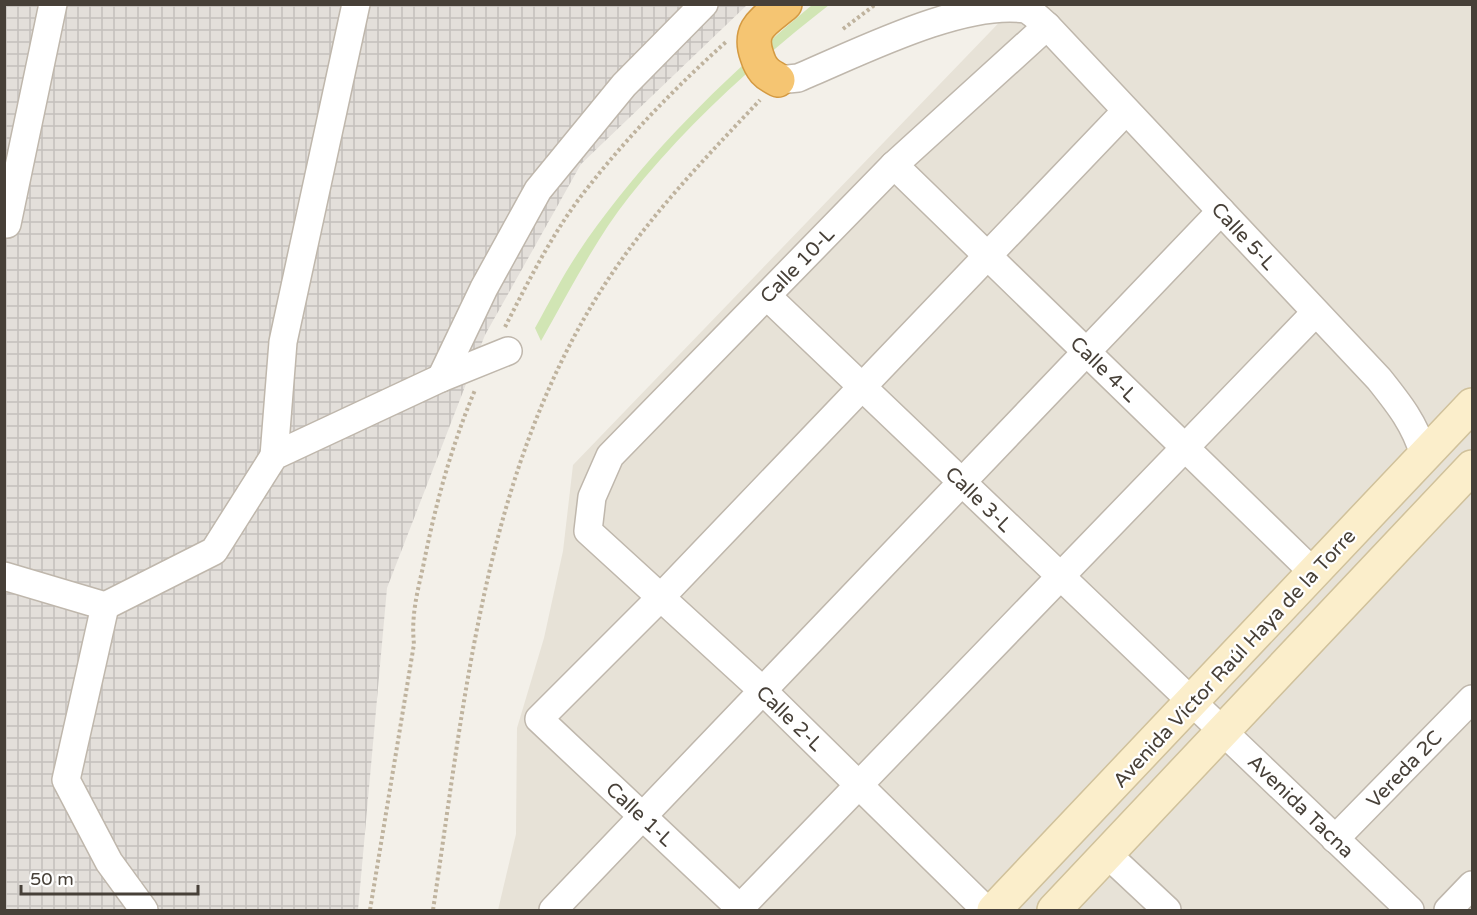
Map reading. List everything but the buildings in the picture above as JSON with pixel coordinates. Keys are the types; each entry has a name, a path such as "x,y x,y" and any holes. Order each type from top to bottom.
{"highway":[{"path":"778,80 760,67 752,43 745,31 785,4"}],"street":[{"path":"4,223 7,224 53,4"},
{"path":"4,576 105,606 214,551 274,456 283,342 356,4"},
{"path":"441,378 484,288 538,190 624,85 704,4"},
{"name":"Calle 5-L","path":"778,80 798,78 911,27 958,10 984,4 1027,10 1047,26 1125,112 1379,379 1406,412 1417,433 1424,455"},
{"name":"Calle 10-L","path":"588,531 592,497 610,456 894,165 1047,26"},
{"path":"661,597 1125,112"},
{"name":"Calle 4-L","path":"894,165 1314,573"},
{"path":"553,910 1221,211"},
{"name":"Calle 3-L","path":"767,296 1191,703"},
{"path":"740,910 1184,446 1315,313"},
{"path":"274,456 441,378 498,355"},
{"name":"Avenida Víctor Raúl Haya de la Torre","path":"994,910 1473,405"},
{"name":"Avenida Víctor Raúl Haya de la Torre","path":"1054,910 1223,731 1468,481"},
{"name":"Calle 2-L","path":"588,531 762,690 986,910"},
{"name":"Calle 1-L","path":"661,597 538,719 740,910"},
{"path":"105,606 66,780 110,862 144,910"},
{"name":"Vereda 2C","path":"1335,839 1473,699"},
{"name":"Avenida Tacna","path":"1191,703 1410,910"},
{"path":"1107,854 1167,910"},
{"path":"1448,910 1473,885"}],"path":[{"path":"839,33 876,4"},
{"path":"370,910 414,644 412,621 431,524 460,425 498,355 534,269 588,187 636,131 745,31"},
{"path":"433,910 485,581 509,491 542,407 578,331 612,274 647,225 778,80"}],"shaded area":[{"path":"5,5 747,5 581,164 485,335 387,588 358,910 5,910"},
{"path":"1016,5 1472,5 1472,910 498,910 516,834 517,728 544,638 563,551 573,465"}],"green space":[{"path":"812,5 829,5 723,95 674,144 629,197 572,285 541,341 535,328 561,281 578,253 629,185 716,90"}]}
